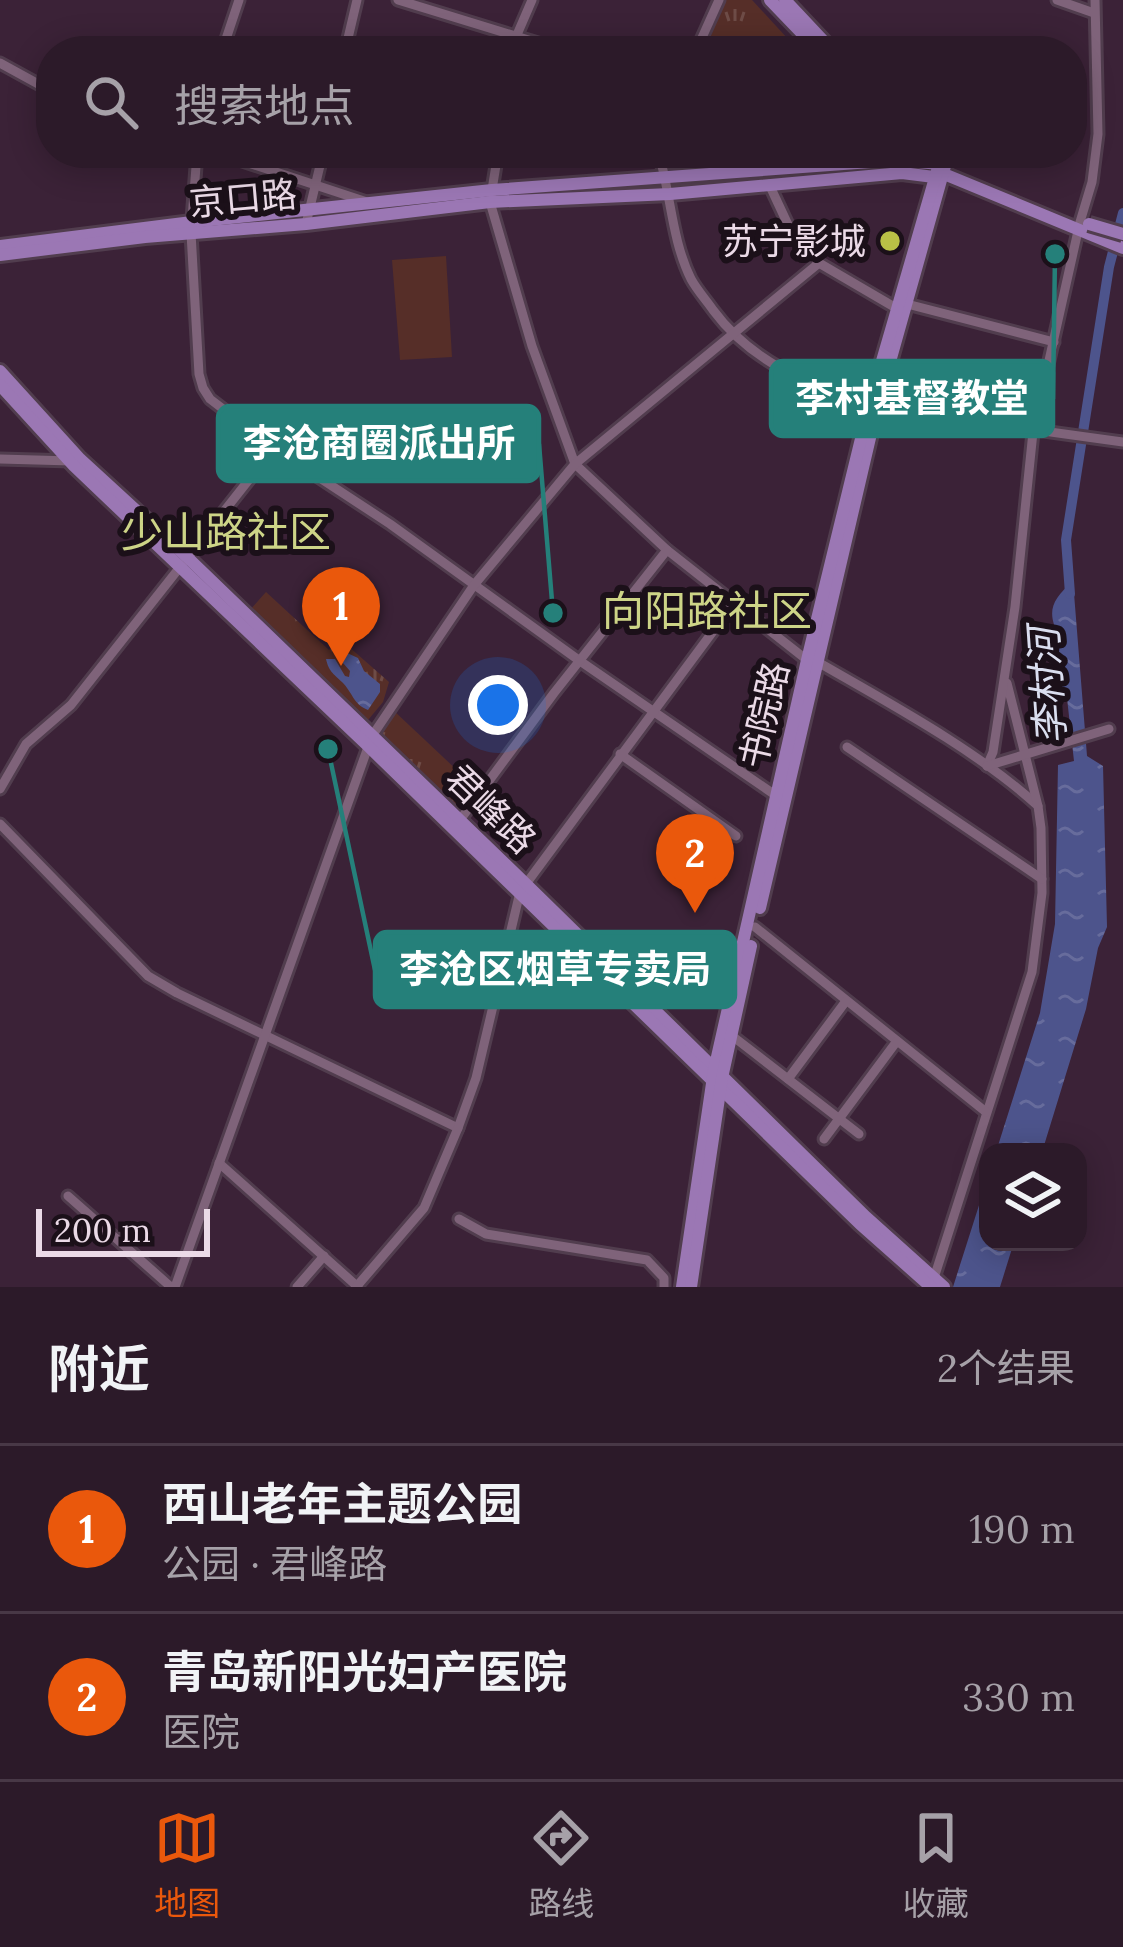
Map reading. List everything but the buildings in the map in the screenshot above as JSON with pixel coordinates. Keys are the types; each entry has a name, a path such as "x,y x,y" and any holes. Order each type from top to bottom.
{"main road":[{"path":"770,0 805,36"},
{"path":"785,0 819,36"},
{"name":"京口路","path":"0,246 634,181 668,186 807,168"},
{"name":"京口路","path":"491,196 769,184 919,168"},
{"name":"书院路","path":"726,1035 755,927 811,660 902,306 931,168"},
{"name":"京口路","path":"942,168 1123,248"},
{"name":"京口路","path":"0,255 191,227"},
{"name":"京口路","path":"1084,227 1123,234"},
{"name":"君峰路","path":"0,371 75,461"},
{"name":"君峰路","path":"0,385 522,888 860,1224 936,1284"},
{"name":"书院路","path":"687,1287 717,1080 781,799"},
{"name":"君峰路","path":"522,888 688,1045 717,1080"},
{"path":"688,1045 709,1047 726,1035"}],"street":[{"path":"226,36 239,0"},
{"path":"349,36 357,0"},
{"path":"398,0 513,36"},
{"path":"516,36 532,0"},
{"path":"703,36 719,0"},
{"path":"1057,0 1094,13"},
{"path":"987,766 993,752 1054,342 1092,182 1098,134 1095,0"},
{"path":"0,64 36,83"},
{"path":"195,168 191,227 199,374 202,388 220,409 781,799"},
{"path":"262,168 373,210"},
{"path":"308,217 319,168"},
{"path":"496,168 491,196 532,346 574,464 667,550 811,660 987,766 1038,806"},
{"path":"634,181 650,168"},
{"path":"665,168 675,232 691,278 732,335 776,367 873,407 1121,442"},
{"path":"769,184 790,229 819,263 902,306 1054,342"},
{"path":"68,1196 173,1287 370,740 474,585 574,464 819,263"},
{"path":"0,789 26,744 71,705 274,448"},
{"path":"0,459 75,461"},
{"path":"457,825 667,550"},
{"path":"219,1163 357,1286 424,1208 458,1128 476,1078 522,888 734,603"},
{"path":"936,1284 1032,972 1039,929 1038,806 1004,674"},
{"path":"987,766 1109,729"},
{"path":"847,747 1042,879"},
{"path":"620,754 736,836"},
{"path":"0,824 148,976 458,1128"},
{"path":"755,927 986,1112"},
{"path":"788,1079 846,1001"},
{"path":"726,1035 859,1134"},
{"path":"824,1139 897,1041"},
{"path":"459,1219 487,1234 647,1260 666,1287"},
{"path":"296,1287 324,1256"}],"green space":[{"path":"725,0 752,0 785,36 711,36"},
{"path":"673,168 750,168 675,173"},
{"path":"446,256 452,357 400,360 392,260"},
{"path":"266,592 329,650 340,639 389,682 383,702 368,720 250,610"},
{"path":"393,710 476,788 459,810 378,731"}],"water":[{"path":"1073,581 1087,756 1103,766 1107,927 1045,1143 999,1143 1040,1013 1055,924 1058,765 1074,761 1067,698 1050,661 1060,639 1052,614"},
{"path":"345,652 358,658 364,671 380,684 368,710 328,667 326,659 335,659 349,677 343,663"},
{"path":"979,1205 979,1251 1011,1251 1000,1287 953,1287"}],"waterway":[{"name":"李村河","path":"1070,594 1066,540 1109,267 1123,213"}],"place":[{"name":"苏宁影城","path":"890,241"},
{"name":"李村基督教堂","path":"1055,254"},
{"name":"李沧商圈派出所","path":"553,613"},
{"name":"西山老年主题公园","path":"341,666"},
{"name":"李沧区烟草专卖局","path":"328,749"},
{"name":"青岛新阳光妇产医院","path":"695,913"}],"district":[{"name":"少山路社区","path":"226,532"},
{"name":"向阳路社区","path":"707,611"}]}
